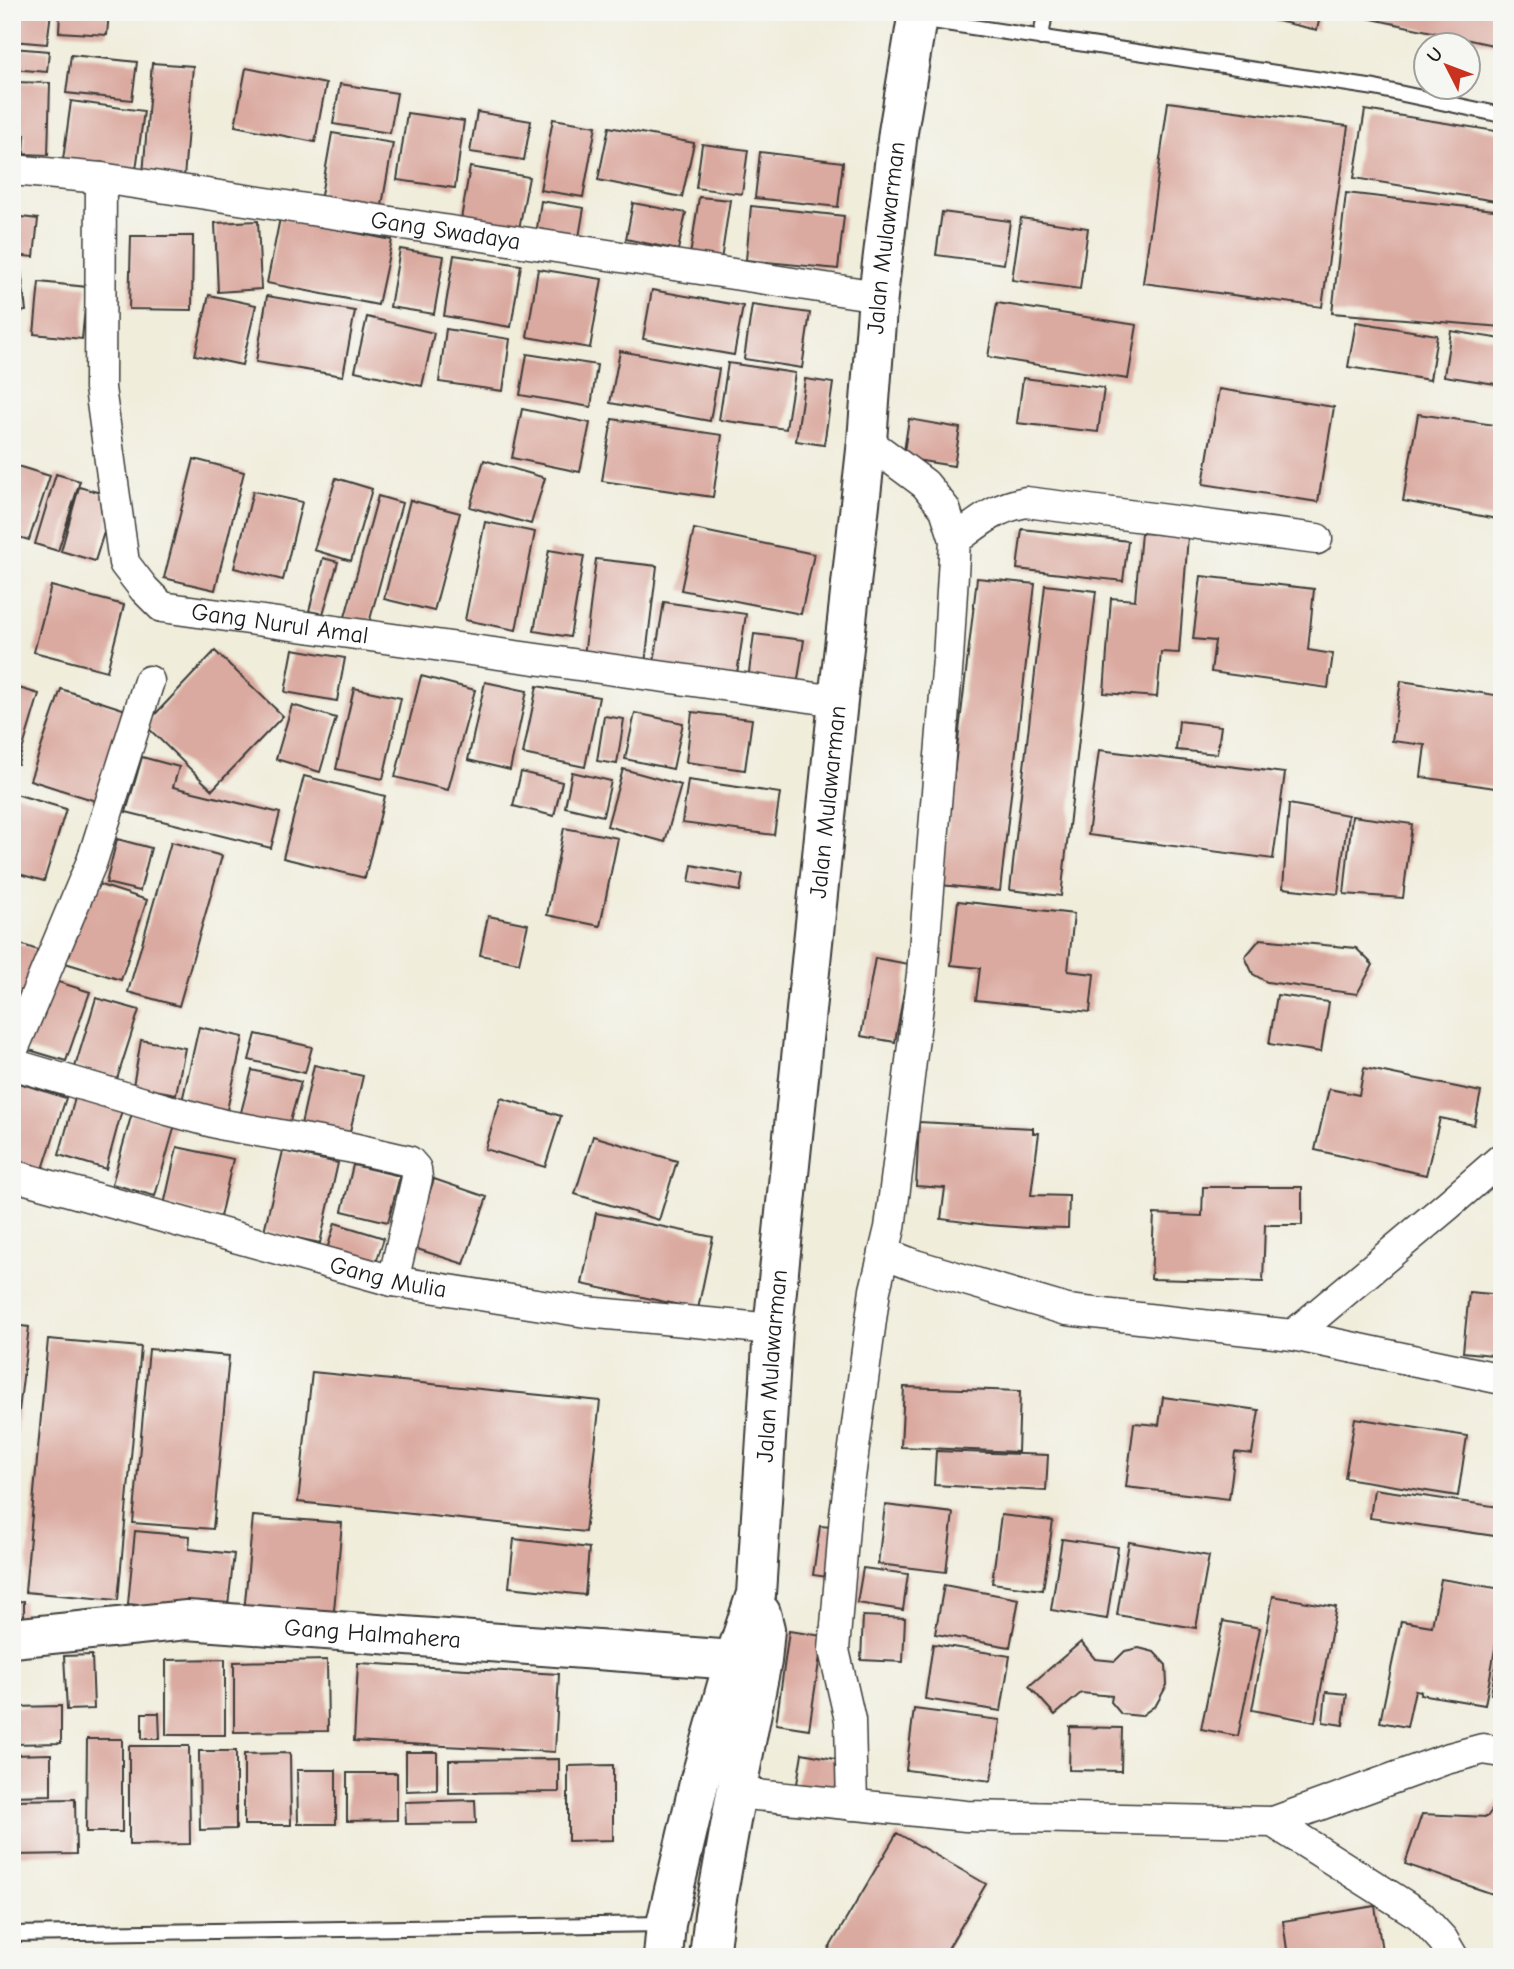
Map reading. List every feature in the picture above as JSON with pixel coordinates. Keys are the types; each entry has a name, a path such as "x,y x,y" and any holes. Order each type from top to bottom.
{"main road":[{"name":"Jalan Mulawarman","path":"665,1940 699,1783 756,1594 773,1329 867,441 878,296 898,132 918,16"},
{"name":"Jalan Mulawarman","path":"709,1957 714,1915 762,1661 765,1629 756,1594"},
{"name":"Gang Halmahera","path":"12,1638 187,1620 734,1660"}],"street":[{"name":"Gang Swadaya","path":"12,170 101,178 878,296"},
{"name":"Gang Nurul Amal","path":"101,178 100,388 124,563 162,607 838,701"},
{"path":"852,1805 850,1720 834,1650 847,1502 875,1290 890,1228 922,974 955,540 945,509 925,484 867,441"},
{"path":"955,540 993,512 1026,502 1317,539"},
{"path":"12,1052 92,861 149,681"},
{"path":"12,1064 224,1125 409,1161 416,1169 416,1178 393,1281"},
{"path":"1293,1335 1502,1158"},
{"name":"Gang Mulia","path":"12,1175 393,1281 586,1311 773,1329"},
{"path":"884,1253 915,1265 1067,1310 1293,1335 1502,1379"},
{"path":"736,1793 966,1816 1273,1822 1446,1759 1483,1749 1502,1752"},
{"path":"1273,1822 1420,1915 1443,1940 1453,1957"}],"lane":[{"path":"1041,38 1045,12"},
{"path":"918,16 1041,38 1375,88 1502,115"},
{"path":"12,1934 665,1940"}],"building":[{"path":"12,12 51,12 47,44 12,41"},
{"path":"60,12 109,12 107,35 59,32"},
{"path":"1238,12 1321,12 1317,30"},
{"path":"1502,12 1502,47 1482,43 1482,32 1432,32 1344,13"},
{"path":"12,48 49,51 47,72 12,69"},
{"path":"71,55 137,62 132,100 66,93"},
{"path":"152,63 193,66 184,178 143,175"},
{"path":"246,68 326,84 315,142 235,126"},
{"path":"12,82 50,83 48,155 24,154 25,135 12,135"},
{"path":"340,84 397,93 390,133 333,124"},
{"path":"71,101 144,111 136,170 63,160"},
{"path":"1168,102 1348,126 1322,307 1143,283"},
{"path":"1365,110 1502,132 1502,202 1354,178"},
{"path":"477,112 531,121 524,160 470,152"},
{"path":"407,113 464,121 455,188 397,180"},
{"path":"553,119 596,126 583,197 540,190"},
{"path":"609,127 694,143 682,197 598,180"},
{"path":"332,133 393,143 381,211 320,201"},
{"path":"702,144 748,150 742,194 696,188"},
{"path":"760,152 843,162 838,207 755,198"},
{"path":"470,167 529,177 519,229 461,219"},
{"path":"1346,193 1502,211 1502,327 1332,313"},
{"path":"699,197 730,200 720,267 689,262"},
{"path":"541,201 584,208 578,243 536,235"},
{"path":"633,203 686,213 678,250 626,239"},
{"path":"751,206 844,216 838,269 746,260"},
{"path":"942,212 1010,221 1004,264 936,255"},
{"path":"12,216 38,219 34,257 12,255"},
{"path":"280,218 392,240 378,305 267,283"},
{"path":"1021,218 1088,228 1080,289 1012,280"},
{"path":"258,221 261,289 218,292 215,223"},
{"path":"131,236 193,236 192,310 129,309"},
{"path":"400,249 444,256 434,314 390,307"},
{"path":"454,255 521,265 511,327 444,316"},
{"path":"20,262 26,311 12,313 12,263"},
{"path":"538,269 602,279 590,348 527,337"},
{"path":"39,282 87,287 82,339 34,334"},
{"path":"652,290 743,306 734,355 643,339"},
{"path":"209,295 256,305 242,365 195,355"},
{"path":"267,296 355,311 343,376 256,362"},
{"path":"997,303 1137,325 1128,379 988,357"},
{"path":"752,305 810,313 802,368 744,359"},
{"path":"367,317 434,333 422,386 355,371"},
{"path":"1356,322 1437,335 1430,380 1348,367"},
{"path":"446,329 510,339 503,391 439,382"},
{"path":"1451,331 1502,339 1502,385 1444,376"},
{"path":"620,351 719,369 710,421 610,403"},
{"path":"527,354 597,365 591,407 520,395"},
{"path":"728,363 795,373 786,429 719,420"},
{"path":"1023,378 1104,388 1098,432 1017,423"},
{"path":"805,379 833,383 824,445 796,441"},
{"path":"1219,389 1334,407 1318,502 1203,484"},
{"path":"522,409 590,423 580,472 512,458"},
{"path":"1418,414 1502,426 1502,520 1403,501"},
{"path":"612,419 722,435 713,497 602,481"},
{"path":"909,419 960,428 954,466 903,458"},
{"path":"194,459 244,472 215,590 164,578"},
{"path":"484,460 545,478 531,524 470,507"},
{"path":"14,465 50,476 29,540 12,535"},
{"path":"56,474 80,481 58,551 35,544"},
{"path":"336,478 372,489 351,561 314,550"},
{"path":"79,487 115,497 95,561 61,551"},
{"path":"253,491 302,502 283,580 234,568"},
{"path":"378,496 402,503 369,623 345,617"},
{"path":"410,500 460,513 434,611 384,599"},
{"path":"485,522 535,532 516,630 465,620"},
{"path":"694,529 814,554 801,614 681,590"},
{"path":"1022,529 1128,541 1123,581 1017,569"},
{"path":"1141,533 1188,536 1179,653 1161,652 1157,697 1104,693 1111,598 1135,600"},
{"path":"549,550 584,556 570,637 534,631"},
{"path":"323,558 338,562 323,614 309,611"},
{"path":"596,559 657,566 645,663 584,656"},
{"path":"1201,576 1314,589 1308,650 1333,654 1328,688 1211,672 1215,641 1193,639"},
{"path":"977,578 1035,584 1000,891 941,885"},
{"path":"1045,585 1096,591 1061,896 1010,890"},
{"path":"51,586 124,605 107,671 34,652"},
{"path":"664,602 746,614 736,680 653,668"},
{"path":"754,634 804,640 797,686 748,680"},
{"path":"293,649 345,658 337,701 285,692"},
{"path":"215,651 283,716 212,790 145,725"},
{"path":"421,676 475,690 448,790 395,777"},
{"path":"1401,681 1502,696 1502,789 1421,777 1425,745 1392,741"},
{"path":"485,682 527,691 510,770 468,760"},
{"path":"12,686 39,694 18,764 12,762"},
{"path":"537,686 599,697 585,767 523,754"},
{"path":"354,688 401,698 383,779 336,769"},
{"path":"61,689 135,713 105,804 30,780"},
{"path":"292,705 336,718 320,772 276,759"},
{"path":"692,712 752,719 745,770 686,762"},
{"path":"635,713 683,723 673,769 625,759"},
{"path":"604,716 624,719 617,764 597,761"},
{"path":"1179,721 1221,726 1217,754 1176,750"},
{"path":"1099,750 1285,773 1273,859 1088,835"},
{"path":"142,757 179,767 173,787 280,813 271,848 126,812"},
{"path":"623,769 681,785 665,842 607,826"},
{"path":"521,772 562,782 554,816 513,806"},
{"path":"572,772 611,781 603,816 565,807"},
{"path":"304,776 385,796 365,878 283,858"},
{"path":"688,780 780,793 774,835 682,823"},
{"path":"12,793 66,809 44,881 12,872"},
{"path":"1289,804 1348,815 1338,894 1283,888"},
{"path":"1352,816 1412,824 1403,898 1344,894"},
{"path":"564,828 618,838 600,926 547,915"},
{"path":"117,839 151,848 140,891 106,883"},
{"path":"171,842 222,856 179,1006 128,992"},
{"path":"692,865 743,875 740,891 689,882"},
{"path":"88,881 147,900 121,980 62,962"},
{"path":"958,901 1074,914 1068,971 1094,974 1090,1012 976,1000 980,968 951,965"},
{"path":"488,916 528,924 519,963 480,955"},
{"path":"1260,939 1356,948 1373,965 1357,994 1267,982 1253,974 1245,957"},
{"path":"12,941 46,953 12,1044"},
{"path":"875,958 909,964 895,1042 861,1036"},
{"path":"49,979 90,992 66,1061 26,1049"},
{"path":"1277,995 1329,1002 1321,1052 1269,1044"},
{"path":"96,998 139,1010 117,1079 75,1067"},
{"path":"199,1027 243,1037 225,1119 180,1110"},
{"path":"256,1034 312,1047 305,1073 249,1060"},
{"path":"141,1040 185,1048 176,1094 133,1086"},
{"path":"314,1065 363,1076 348,1140 300,1129"},
{"path":"1364,1068 1481,1092 1474,1125 1440,1118 1426,1175 1315,1150 1329,1089 1359,1095"},
{"path":"252,1070 301,1082 287,1132 239,1120"},
{"path":"13,1081 66,1098 42,1172 12,1162"},
{"path":"75,1098 122,1110 106,1169 59,1155"},
{"path":"501,1098 561,1116 545,1167 485,1149"},
{"path":"132,1113 175,1125 155,1196 112,1184"},
{"path":"919,1122 1033,1128 1033,1133 1039,1133 1031,1195 1069,1196 1068,1228 1028,1228 941,1219 945,1188 916,1186"},
{"path":"593,1136 677,1161 659,1220 575,1194"},
{"path":"177,1147 233,1159 220,1217 164,1205"},
{"path":"283,1151 338,1163 320,1243 264,1231"},
{"path":"353,1165 400,1176 388,1222 342,1211"},
{"path":"434,1179 487,1197 464,1264 411,1247"},
{"path":"1203,1187 1302,1187 1302,1225 1265,1225 1263,1282 1151,1279 1154,1214 1202,1216"},
{"path":"596,1213 713,1237 698,1309 582,1284"},
{"path":"335,1223 384,1238 373,1272 325,1256"},
{"path":"1469,1292 1502,1295 1502,1356 1463,1352"},
{"path":"12,1325 29,1327 14,1453 12,1453"},
{"path":"48,1339 141,1347 118,1600 25,1592"},
{"path":"149,1349 229,1356 213,1529 133,1523"},
{"path":"312,1372 600,1401 585,1532 298,1502"},
{"path":"904,1387 1020,1391 1018,1452 901,1447"},
{"path":"1163,1397 1259,1410 1252,1454 1235,1452 1229,1499 1126,1487 1134,1423 1159,1425"},
{"path":"1355,1418 1467,1436 1458,1496 1345,1478"},
{"path":"936,1451 1048,1455 1046,1491 934,1485"},
{"path":"1374,1489 1500,1507 1495,1536 1370,1518"},
{"path":"885,1505 953,1513 946,1572 878,1564"},
{"path":"1001,1515 1053,1521 1043,1590 992,1583"},
{"path":"253,1516 342,1523 333,1621 244,1613"},
{"path":"820,1526 842,1528 835,1578 813,1575"},
{"path":"135,1531 190,1536 189,1549 234,1554 227,1614 128,1604"},
{"path":"514,1539 589,1548 585,1595 509,1587"},
{"path":"1062,1539 1118,1547 1107,1619 1051,1610"},
{"path":"1129,1542 1209,1556 1196,1628 1117,1615"},
{"path":"863,1568 908,1574 903,1610 857,1603"},
{"path":"1441,1579 1502,1589 1502,1610 1485,1705 1420,1694 1421,1691 1415,1690 1407,1727 1380,1722 1401,1621 1432,1626"},
{"path":"944,1585 1019,1599 1010,1647 935,1634"},
{"path":"1273,1596 1336,1607 1315,1722 1252,1710"},
{"path":"24,1601 24,1626 12,1626 12,1602"},
{"path":"863,1616 905,1618 903,1662 861,1660"},
{"path":"1223,1621 1260,1628 1238,1736 1201,1729"},
{"path":"789,1631 823,1636 809,1729 776,1724"},
{"path":"1081,1642 1095,1659 1115,1661 1125,1651 1139,1648 1154,1652 1166,1665 1167,1685 1156,1705 1141,1716 1121,1714 1111,1702 1112,1696 1081,1693 1055,1715 1029,1686"},
{"path":"933,1644 1010,1656 1001,1711 925,1699"},
{"path":"1499,1649 1502,1649 1502,1696 1491,1694"},
{"path":"92,1655 94,1709 67,1710 64,1656"},
{"path":"225,1659 225,1735 166,1735 166,1660"},
{"path":"327,1660 328,1731 234,1732 234,1662"},
{"path":"358,1663 559,1674 555,1752 354,1741"},
{"path":"1326,1692 1347,1694 1343,1725 1323,1722"},
{"path":"61,1706 61,1743 12,1744 12,1707"},
{"path":"914,1709 1000,1720 991,1781 906,1770"},
{"path":"142,1713 159,1713 160,1739 142,1739"},
{"path":"1070,1727 1122,1728 1121,1771 1069,1770"},
{"path":"87,1739 122,1739 122,1832 86,1832"},
{"path":"129,1746 189,1746 190,1844 129,1845"},
{"path":"199,1751 236,1751 236,1829 200,1830"},
{"path":"406,1752 437,1752 437,1790 406,1791"},
{"path":"290,1753 291,1825 244,1825 244,1754"},
{"path":"802,1753 840,1760 834,1797 796,1790"},
{"path":"51,1754 51,1795 12,1796 12,1755"},
{"path":"559,1759 559,1792 449,1793 449,1760"},
{"path":"613,1765 613,1840 568,1841 568,1766"},
{"path":"297,1770 336,1770 336,1824 298,1824"},
{"path":"347,1773 397,1773 397,1820 347,1821"},
{"path":"1502,1796 1502,1897 1405,1864 1422,1814 1487,1817"},
{"path":"75,1799 76,1854 14,1855 14,1800"},
{"path":"475,1800 476,1823 406,1824 405,1802"},
{"path":"897,1833 986,1884 943,1957 824,1957"},
{"path":"1375,1906 1383,1957 1288,1957 1283,1921"},
{"path":"1500,1907 1502,1926 1498,1926"}]}
